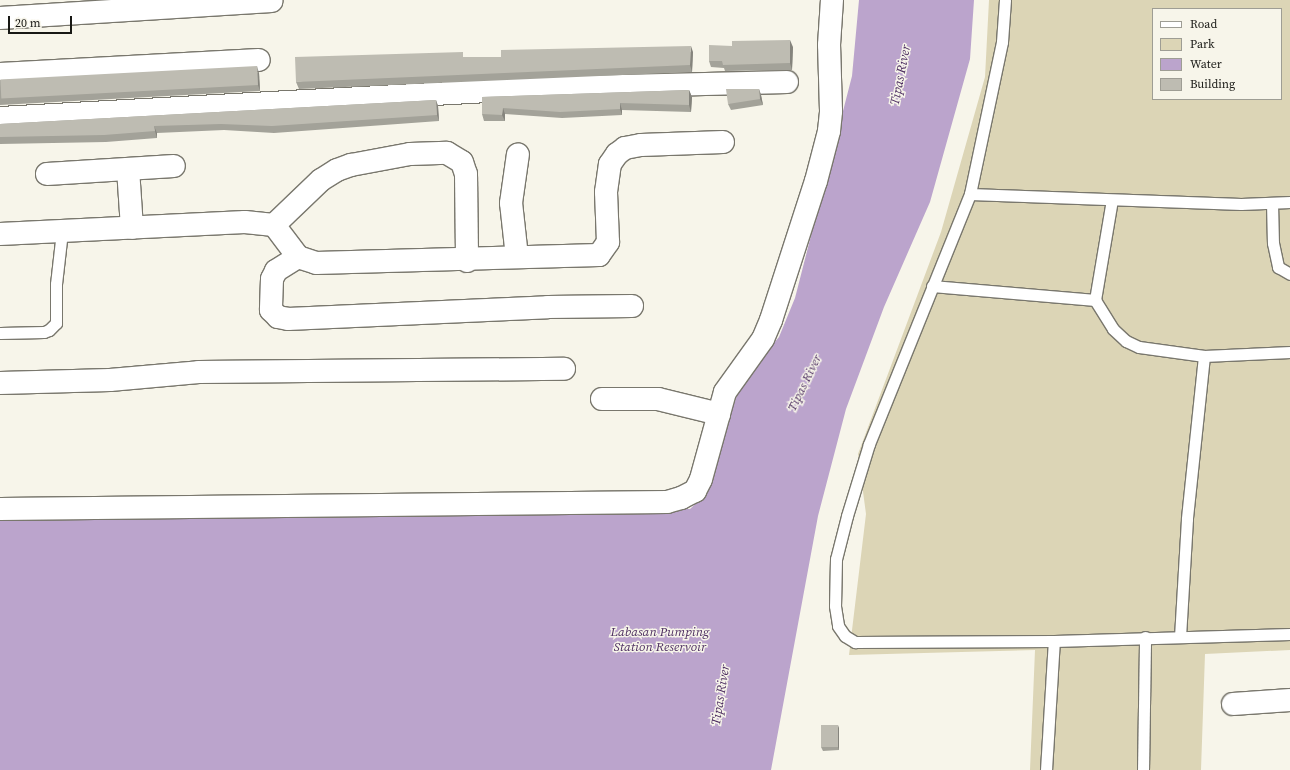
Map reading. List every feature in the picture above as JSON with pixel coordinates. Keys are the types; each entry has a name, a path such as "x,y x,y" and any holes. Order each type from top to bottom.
{"street":[{"path":"0,509 667,502 681,498 695,491 701,479 725,392 763,340 816,181 829,131 831,111 829,46 832,0"},
{"path":"0,18 271,1"},
{"path":"0,74 259,60"},
{"path":"0,118 541,88 787,82"},
{"path":"0,234 245,222 274,225 298,257 316,263 467,261 517,257 599,255 608,242 606,192 610,164 625,148 723,142"},
{"path":"274,225 321,180 337,170 351,164 410,154 447,153 462,162 466,174 467,261"},
{"path":"517,257 511,203 518,154"},
{"path":"47,174 174,166"},
{"path":"128,169 132,228"},
{"path":"298,257 276,271 272,279 271,310 278,317 288,319 548,307 632,306"},
{"path":"0,383 110,380 198,372 564,369"},
{"path":"602,399 658,399 719,414"},
{"path":"1233,704 1290,700"}],"lane":[{"path":"1005,0 1002,42 970,194 869,444 847,516 836,559 835,606 838,626 845,636 855,642 1054,641 1145,637 1290,634"},
{"path":"970,194 1241,204 1290,202"},
{"path":"1112,200 1095,300 1113,329 1126,341 1139,347 1204,356 1290,352"},
{"path":"1272,203 1273,243 1278,267 1290,274"},
{"path":"0,333 44,332 49,330 56,323 56,284 62,231"},
{"path":"932,286 1095,300"},
{"path":"1180,636 1187,519 1204,356"},
{"path":"1143,770 1145,637"},
{"path":"1046,770 1054,641"}],"green space":[{"path":"989,0 1290,0 1290,650 1205,654 1201,770 1030,770 1035,650 849,655 866,514 858,454 941,232 985,77"}],"water":[{"name":"Labasan Pumping Station Reservoir","path":"859,0 974,0 970,59 930,202 884,307 846,409 818,516 771,770 0,770 0,514 690,509 704,496 741,383 779,337 795,298 852,76"}],"building":[{"path":"790,40 790,63 723,65 722,61 709,61 709,45 732,46 732,41"},
{"path":"691,46 690,65 296,82 295,57 463,52 463,57 501,57 501,50"},
{"path":"257,66 258,85 1,98 0,79"},
{"path":"726,89 759,89 760,99 728,104"},
{"path":"689,90 689,105 620,103 620,109 560,112 503,108 502,115 482,114 482,97"},
{"path":"436,100 437,115 272,126 221,124 154,126 155,131 104,135 0,137 0,124"},
{"path":"821,725 838,725 838,747 821,747"}],"water label":[{"name":"Tipas River","path":"901,75"},
{"name":"Tipas River","path":"805,383"},
{"name":"Tipas River","path":"721,695"}]}
